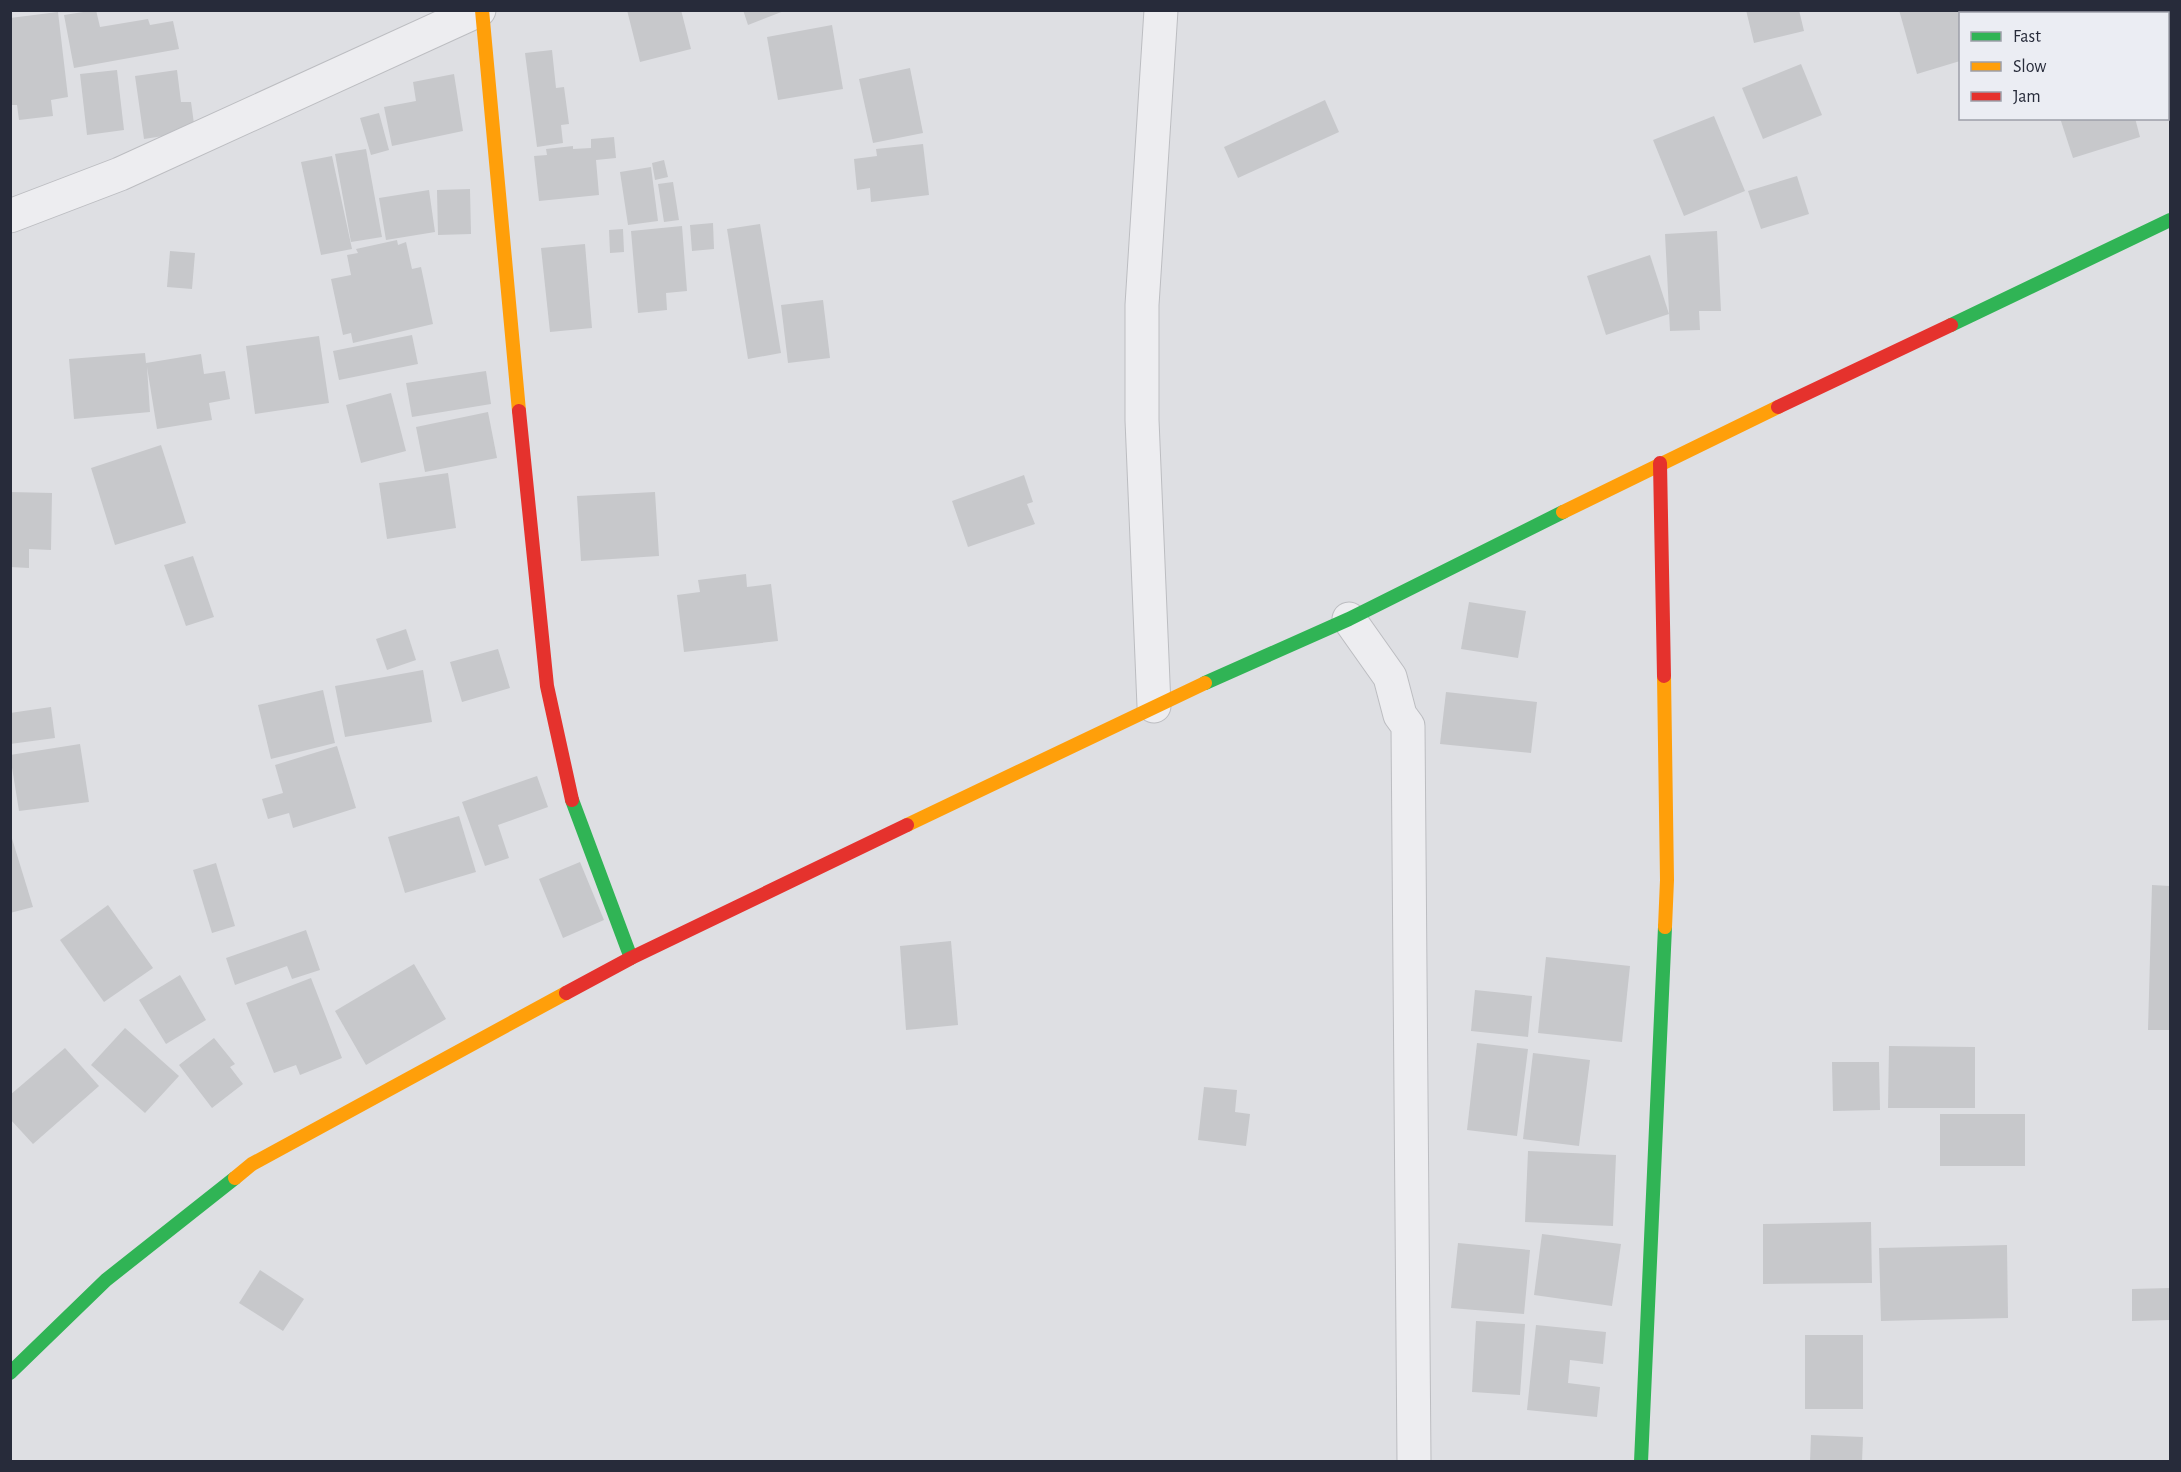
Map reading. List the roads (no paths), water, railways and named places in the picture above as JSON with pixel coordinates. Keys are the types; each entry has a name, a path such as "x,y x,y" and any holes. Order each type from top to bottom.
{"street":[{"path":"10,216 120,174 480,10 547,686 573,805 631,958"},
{"path":"1154,706 1142,420 1142,305 1161,10"},
{"path":"10,1373 106,1280 252,1164 631,958 1154,706 1349,619 1660,463 2170,220"},
{"path":"1641,1461 1667,880 1660,463"},
{"path":"1349,619 1390,677 1400,715 1408,726 1413,1461"}]}
